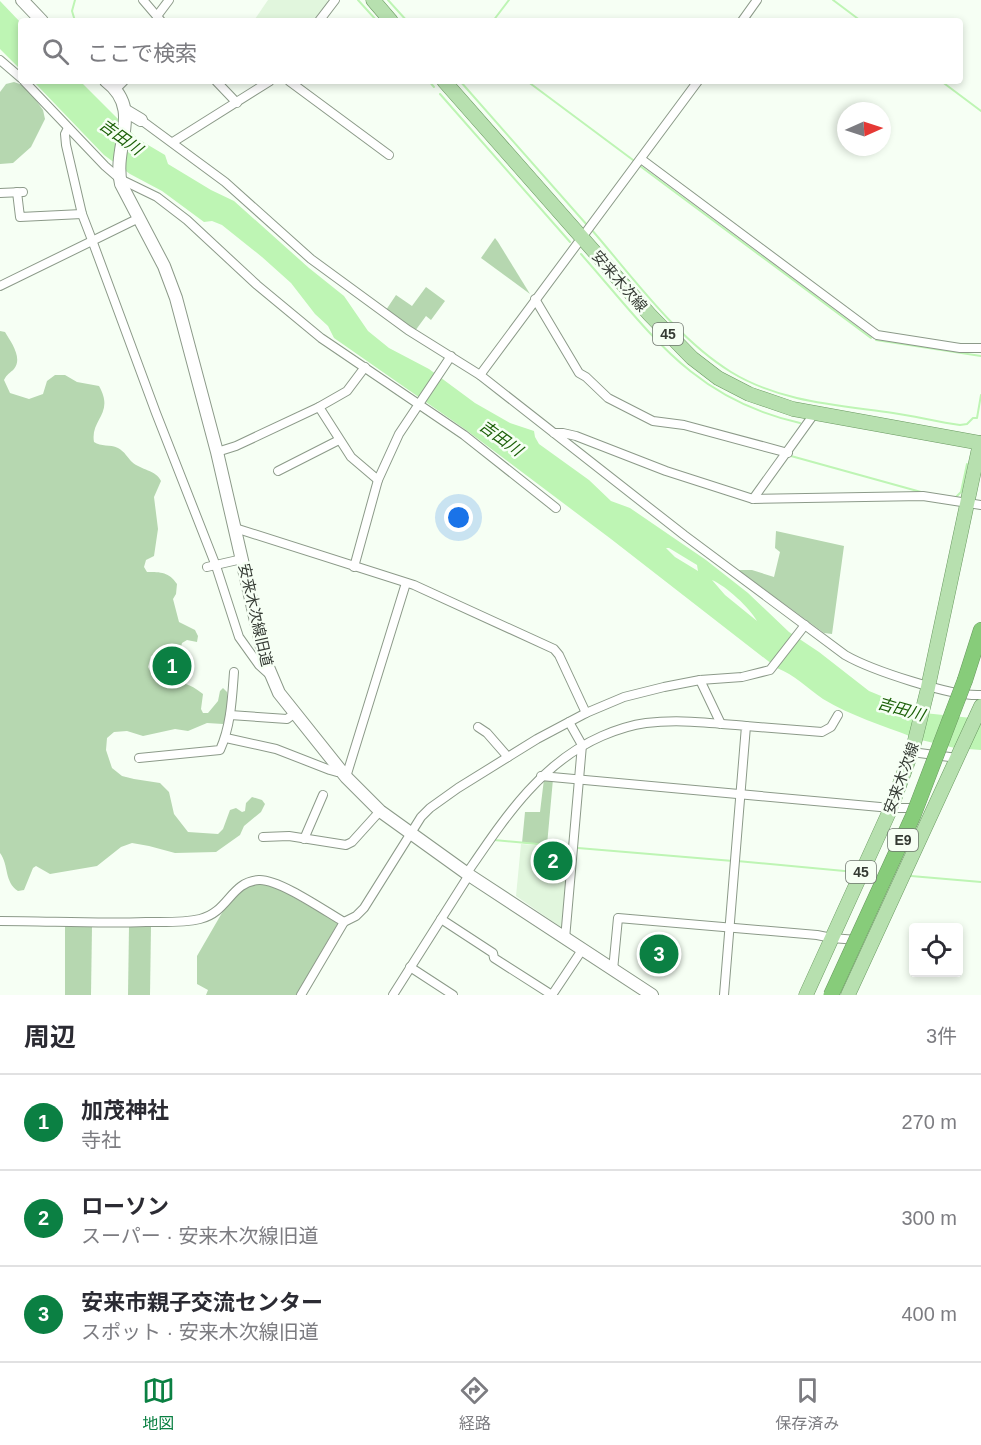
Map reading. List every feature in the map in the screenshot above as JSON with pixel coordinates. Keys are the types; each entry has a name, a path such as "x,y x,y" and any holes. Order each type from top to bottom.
{"highway":[{"name":"E9","path":"831,995 913,816 967,681 981,630"},
{"name":"E9","path":"836,995 917,818 981,644"}],"main road":[{"path":"373,0 388,18"},
{"name":"安来木次線","path":"447,84 680,346 707,370 749,394 782,406 814,414 981,443 974,504 912,750 891,808 806,995"},
{"name":"45","path":"848,995 981,706"}],"street":[{"path":"22,0 39,18"},
{"path":"143,0 159,18 169,0"},
{"path":"321,18 335,0"},
{"path":"744,18 757,0"},
{"path":"0,60 18,76"},
{"path":"26,84 68,128 119,175 157,197 187,220 257,285 321,338 464,435 556,508"},
{"path":"115,84 124,102 126,113 119,175"},
{"path":"219,84 237,103"},
{"path":"173,142 266,84"},
{"path":"293,84 388,155"},
{"path":"480,375 696,84"},
{"path":"126,113 141,120 173,142 225,182 311,259 408,330 480,375 684,535 826,642 855,661 928,689 981,696"},
{"path":"68,128 65,134 66,145 82,213 212,566 239,637 259,665 270,675"},
{"path":"640,159 877,334 960,348 981,348"},
{"name":"安来木次線旧道","path":"119,175 123,190 173,286 217,452 265,660 279,693 367,800 380,811 468,874 652,995"},
{"path":"0,193 20,192 20,217 82,213"},
{"path":"0,285 139,218"},
{"path":"535,299 579,373 608,398 653,421 684,425 788,453"},
{"path":"354,567 378,480 399,434 450,358"},
{"path":"217,452 236,446 347,391 365,367"},
{"path":"319,406 351,457 378,480"},
{"path":"753,499 814,414"},
{"path":"554,433 576,436 666,471 753,499 923,496 974,504"},
{"path":"981,438 981,443"},
{"path":"278,471 339,440"},
{"path":"235,528 414,585 554,649 586,713"},
{"path":"212,566 242,559"},
{"path":"226,738 276,749 330,770 344,773 406,583"},
{"path":"301,995 344,922 356,916 364,908 410,834 430,808 508,757 569,722 624,697 700,680 742,677 770,670 804,626"},
{"path":"139,758 220,750 226,738 231,715 234,672"},
{"path":"700,680 721,724"},
{"path":"231,715 287,719 295,713"},
{"path":"393,995 507,815 541,776 582,745 618,730 644,723 680,721 822,732 831,727 838,715"},
{"path":"566,939 582,745 569,722"},
{"path":"724,995 746,726"},
{"path":"478,727 487,733 508,757"},
{"path":"912,750 957,757"},
{"path":"541,776 891,808 933,809"},
{"path":"304,839 323,795"},
{"path":"263,837 289,836 346,845 352,842 380,811"},
{"path":"0,921 123,923 197,920 218,912 236,889 250,882 261,880 276,883 344,922"},
{"path":"613,970 618,918 817,934 832,938 873,941"},
{"path":"441,919 493,953 494,958 552,995 582,950"},
{"path":"411,967 453,995"}],"shaded area":[{"path":"268,0 327,0 329,2 317,18 256,18"},
{"path":"14,82 25,86 43,110 45,119 31,147 13,163 0,164 0,92 6,84"},
{"path":"495,238 498,242 530,294 481,258"},
{"path":"426,287 445,301 431,320 426,316 415,331 386,310 396,295 412,306"},
{"path":"0,331 5,332 17,355 14,369 4,380 10,393 29,399 43,394 47,381 55,375 65,375 77,382 99,386 104,403 95,427 94,442 118,448 132,462 152,472 161,481 154,497 158,529 154,556 146,560 144,567 147,572 164,574 174,580 177,584 173,599 179,622 195,630 198,636 197,642 187,640 182,643 179,654 165,651 151,656 148,667 152,675 184,684 203,694 201,709 203,713 208,713 218,701 223,688 227,692 228,719 223,724 207,723 188,731 175,729 143,736 127,731 114,732 107,738 106,750 112,768 122,776 160,783 169,792 174,814 188,832 218,834 223,829 230,810 236,808 242,812 245,811 246,803 252,797 262,800 265,804 261,812 244,826 240,835 216,852 175,853 132,843 121,847 97,866 50,874 36,866 24,890 18,891 11,883 0,853"},
{"path":"776,531 844,546 832,634 824,633 738,570 752,570 774,577 780,552 775,548"},
{"path":"544,779 553,779 547,845 522,843 525,812 540,812"},
{"path":"521,844 571,848 562,928 516,896"},
{"path":"259,882 276,887 338,923 296,995 206,995 208,990 197,984 197,956 234,894"},
{"path":"65,926 92,926 91,995 65,995"},
{"path":"129,926 151,926 150,995 128,995"}],"water":[{"path":"0,1 18,20 18,67 0,49"},
{"name":"吉田川","path":"36,84 83,84 138,139 165,155 168,164 234,201 344,296 368,331 389,348 429,369 475,403 510,423 534,431 539,444 589,480 611,501 630,508 706,560 748,593 789,632 869,691 920,712 912,737 834,705 777,668 466,430 334,338 328,326 315,314 291,283 222,225 212,221 204,222 162,191 130,174 104,155","holes":["666,548 697,565 698,571 675,557","712,580 724,587 749,610 757,621 725,595"]},
{"path":"924,713 981,719 981,750 955,748 917,739"}],"waterway":[{"path":"74,18 72,11 75,0"},
{"path":"358,0 374,18"},
{"path":"388,0 404,18"},
{"path":"495,18 509,0"},
{"path":"833,0 857,18"},
{"path":"463,84 587,225"},
{"path":"531,84 633,160"},
{"path":"945,84 981,111"},
{"path":"440,94 570,242"},
{"path":"640,166 871,338"},
{"path":"591,229 674,325 711,358 750,382 809,401 960,425 977,418 981,395"},
{"path":"581,254 652,335 701,380 762,412 800,423"},
{"path":"876,340 981,356"},
{"path":"791,456 921,492"},
{"path":"956,497 961,492 967,464"},
{"path":"494,840 570,847"},
{"path":"578,848 733,861"},
{"path":"737,861 855,872"},
{"path":"911,876 981,882"}],"place":[{"name":"加茂神社","path":"172,666"},
{"name":"ローソン","path":"553,861"},
{"name":"安来市親子交流センター","path":"659,954"}]}
